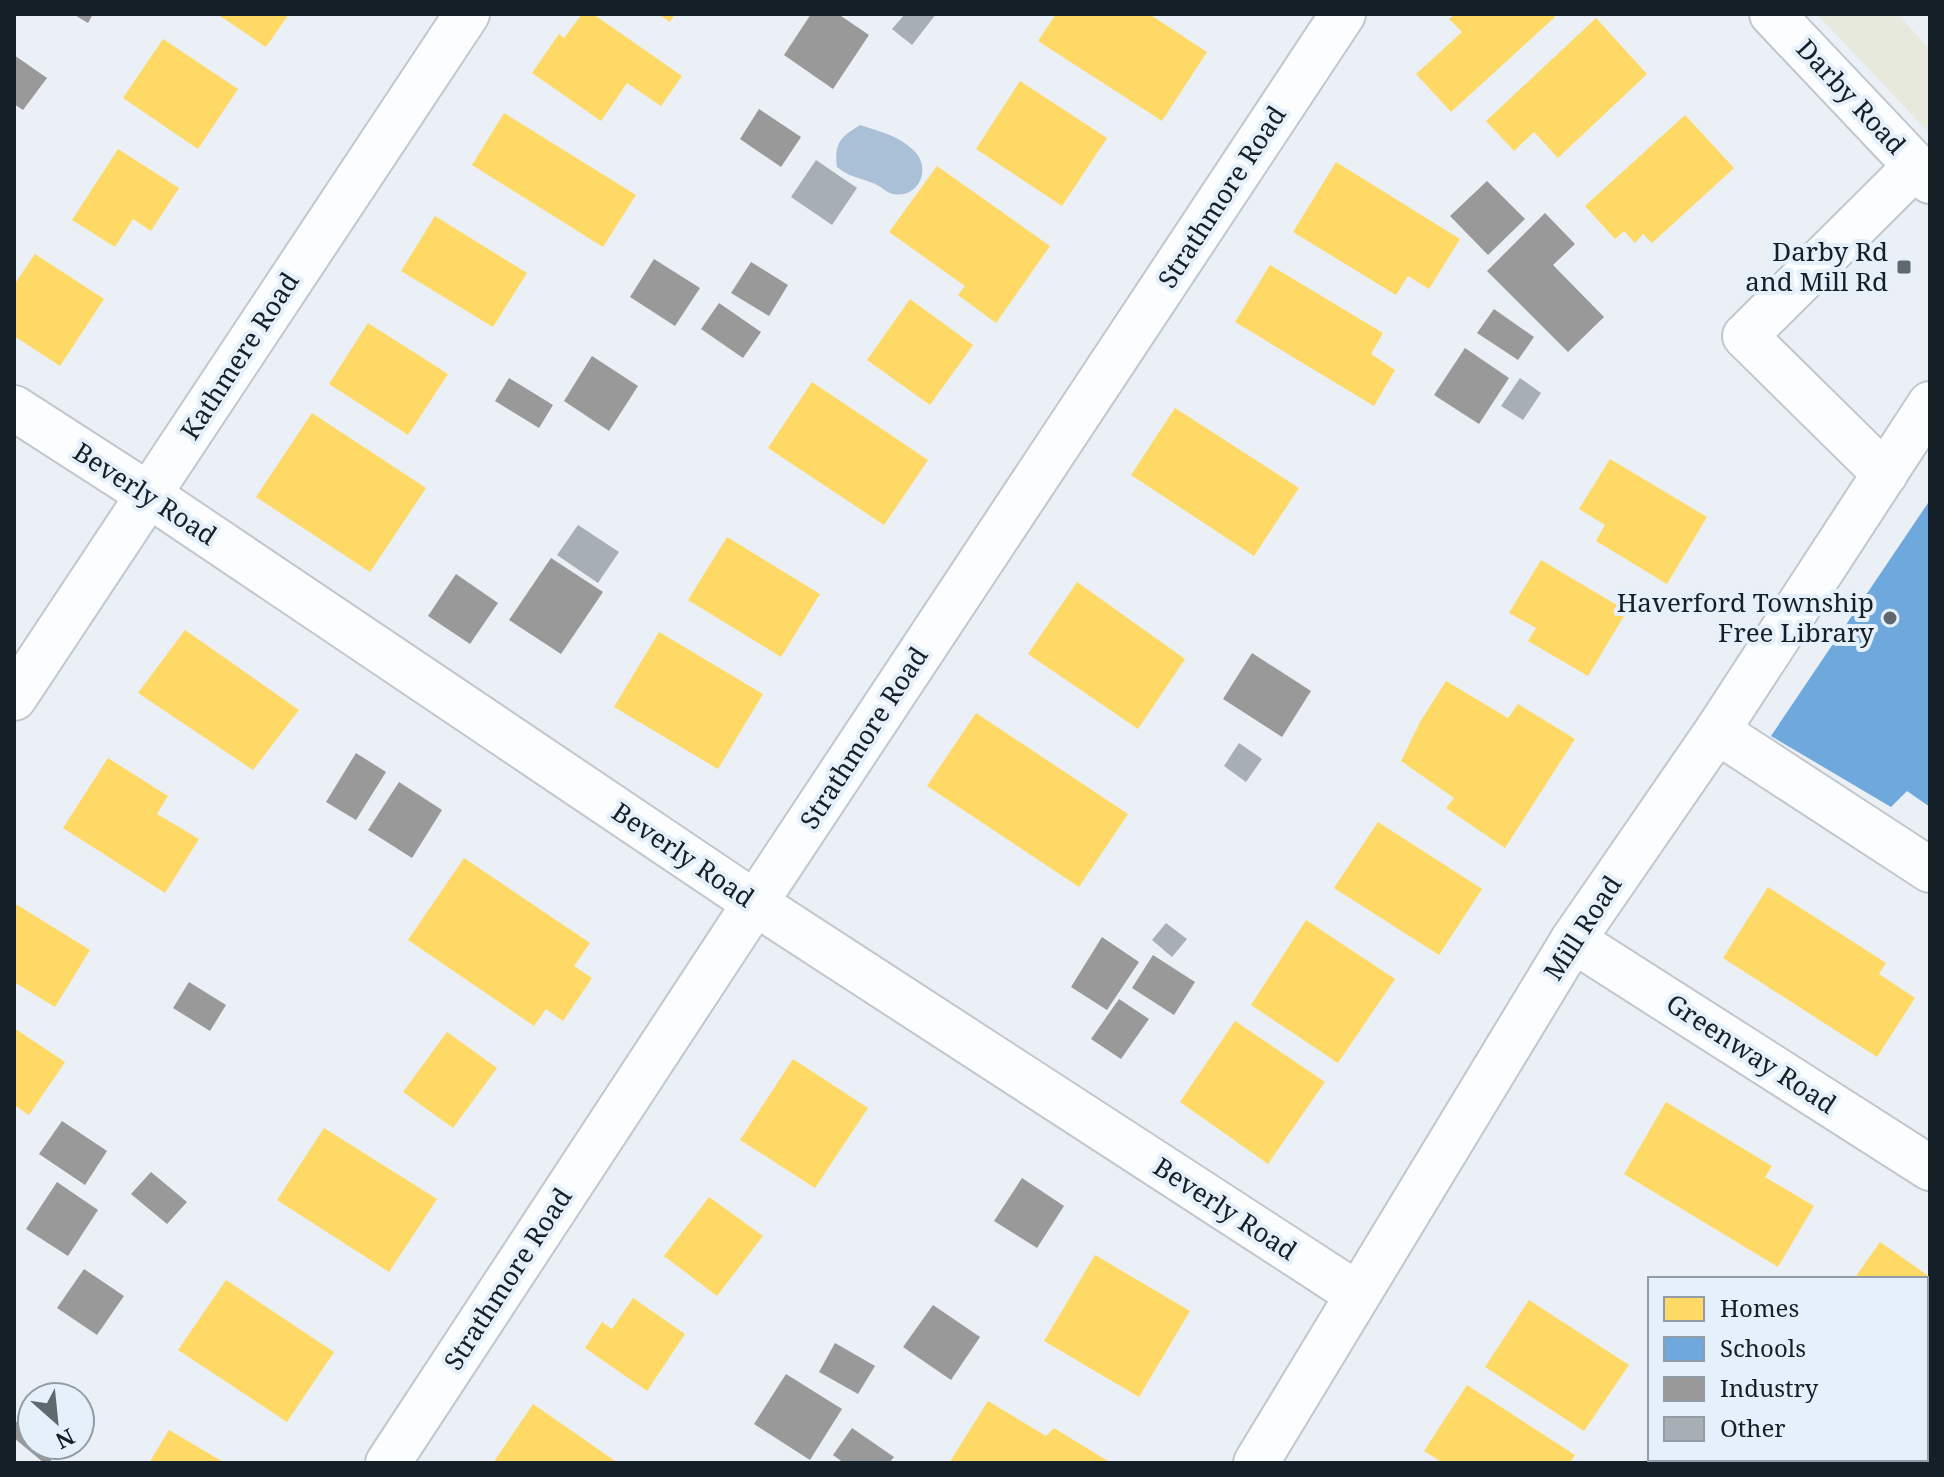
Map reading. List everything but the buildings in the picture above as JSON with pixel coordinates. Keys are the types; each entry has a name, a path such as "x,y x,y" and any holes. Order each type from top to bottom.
{"street":[{"name":"Kathmere Road","path":"14,698 467,14"},
{"name":"Strathmore Road","path":"388,1463 1343,14"},
{"name":"Darby Road","path":"1772,14 1923,174"},
{"path":"1885,474 1745,336 1923,174"},
{"name":"Mill Road","path":"1274,1457 1357,1294 1573,940 1717,731 1930,404"},
{"name":"Beverly Road","path":"14,408 149,495 755,903 1357,1294"},
{"path":"1717,731 1930,870"},
{"name":"Greenway Road","path":"1573,940 1930,1168"}],"shaded area":[{"path":"1817,14 1898,14 1930,50 1930,134"}],"water":[{"path":"860,125 897,139 916,153 922,175 915,188 893,194 837,167 840,141"}],"place":[{"name":"Darby Rd and Mill Rd","path":"1904,267"},
{"name":"Haverford Township Free Library","path":"1890,618"}]}
